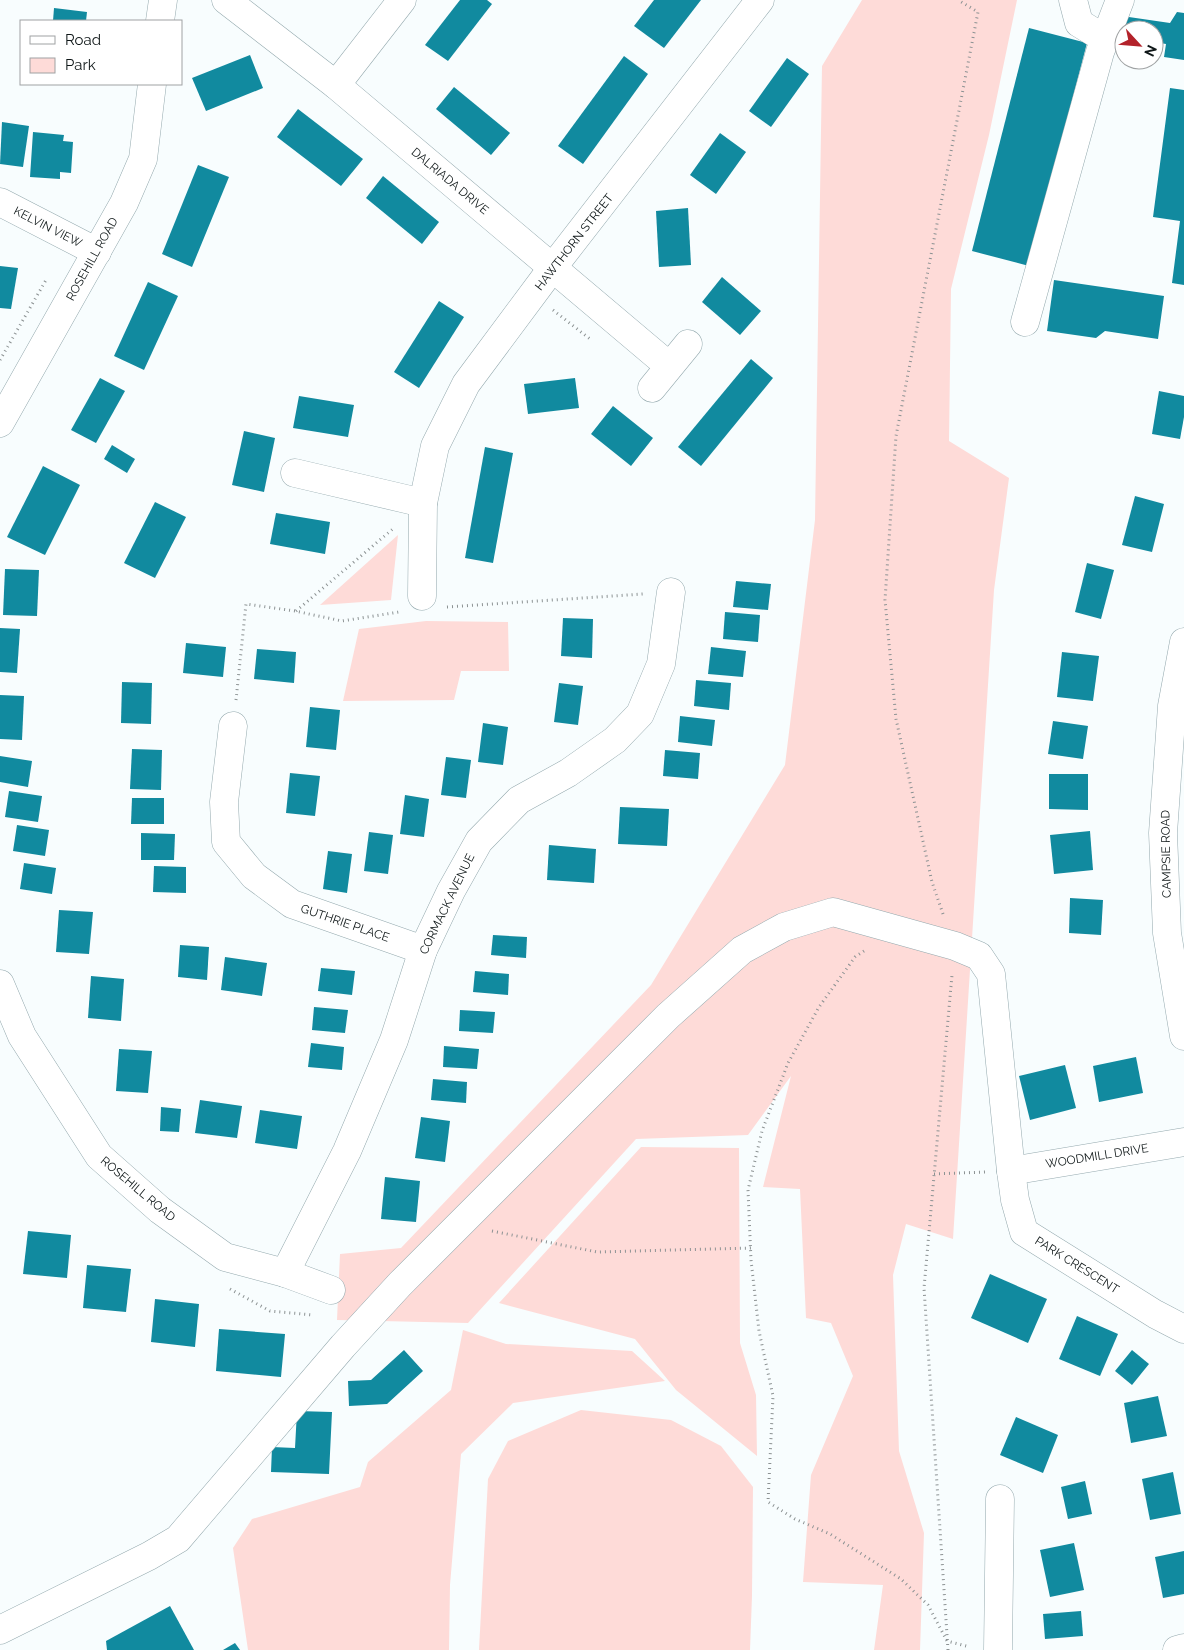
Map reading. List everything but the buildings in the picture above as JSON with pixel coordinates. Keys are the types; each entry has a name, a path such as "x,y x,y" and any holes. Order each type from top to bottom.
{"street":[{"path":"160,20 163,0"},
{"name":"DALRIADA DRIVE","path":"226,0 336,85 670,366"},
{"path":"336,85 402,0"},
{"name":"HAWTHORN STREET","path":"422,596 423,503 435,446 466,384 553,267 760,0"},
{"path":"1073,0 1079,23 1105,39"},
{"path":"1025,322 1105,39 1120,0"},
{"name":"ROSEHILL ROAD","path":"0,423 124,203 143,159 152,85"},
{"name":"KELVIN VIEW","path":"0,202 97,252"},
{"path":"652,388 688,344"},
{"path":"295,473 423,503"},
{"name":"CORMACK AVENUE","path":"285,1274 347,1151 394,1040 423,950 451,891 479,840 519,800 568,773 615,740 640,714 661,664 671,592"},
{"name":"CAMPSIE ROAD","path":"1184,642 1172,706 1163,832 1167,933 1184,1036"},
{"name":"GUTHRIE PLACE","path":"233,726 224,802 226,842 254,876 292,904 423,950"},
{"name":"PARK CRESCENT","path":"0,1630 149,1556 178,1539 342,1346 400,1284 668,1016 742,950 784,927 833,912 955,946 978,956 991,974 1010,1170 1024,1232 1155,1314 1184,1329"},
{"name":"ROSEHILL ROAD","path":"0,984 22,1036 99,1156 160,1210 225,1257 285,1274 330,1290"},
{"name":"WOODMILL DRIVE","path":"1010,1170 1184,1142"},
{"path":"986,1649 1000,1499"},
{"path":"1178,1650 1184,1648"}],"path":[{"path":"948,1650 924,1288 955,946 932,882 896,718 885,600 896,436 978,12 958,0"},
{"path":"0,360 47,278"},
{"path":"295,611 423,503"},
{"path":"893,930 855,957 819,1007 788,1063 762,1131 748,1190 751,1248 759,1331 773,1396 768,1502 795,1519 830,1534 901,1579 928,1605 947,1641"},
{"path":"934,1174 1010,1170"},
{"path":"460,1224 597,1252 751,1248"},
{"path":"947,1641 986,1649"}],"green space":[{"path":"862,0 1017,0 989,135 951,289 949,441 1009,478 994,590 953,1239 906,1224 893,1275 899,1451 924,1533 920,1650 874,1650 883,1585 803,1582 811,1475 853,1376 831,1323 806,1318 800,1189 763,1187 791,1076 748,1135 636,1139 468,1323 337,1320 340,1254 401,1248 651,985 785,765 815,520 822,66"},
{"path":"398,535 391,600 320,605"},
{"path":"426,621 508,622 509,671 461,671 454,700 343,701 359,629"},
{"path":"641,1147 739,1148 740,1343 756,1395 757,1456 676,1390 635,1339 499,1303"},
{"path":"463,1330 506,1344 632,1351 665,1381 513,1403 461,1454 450,1585 449,1650 248,1650 233,1548 252,1519 360,1487 368,1462 451,1390"},
{"path":"581,1410 671,1420 721,1446 753,1487 750,1650 479,1650 488,1479 508,1441"}]}
